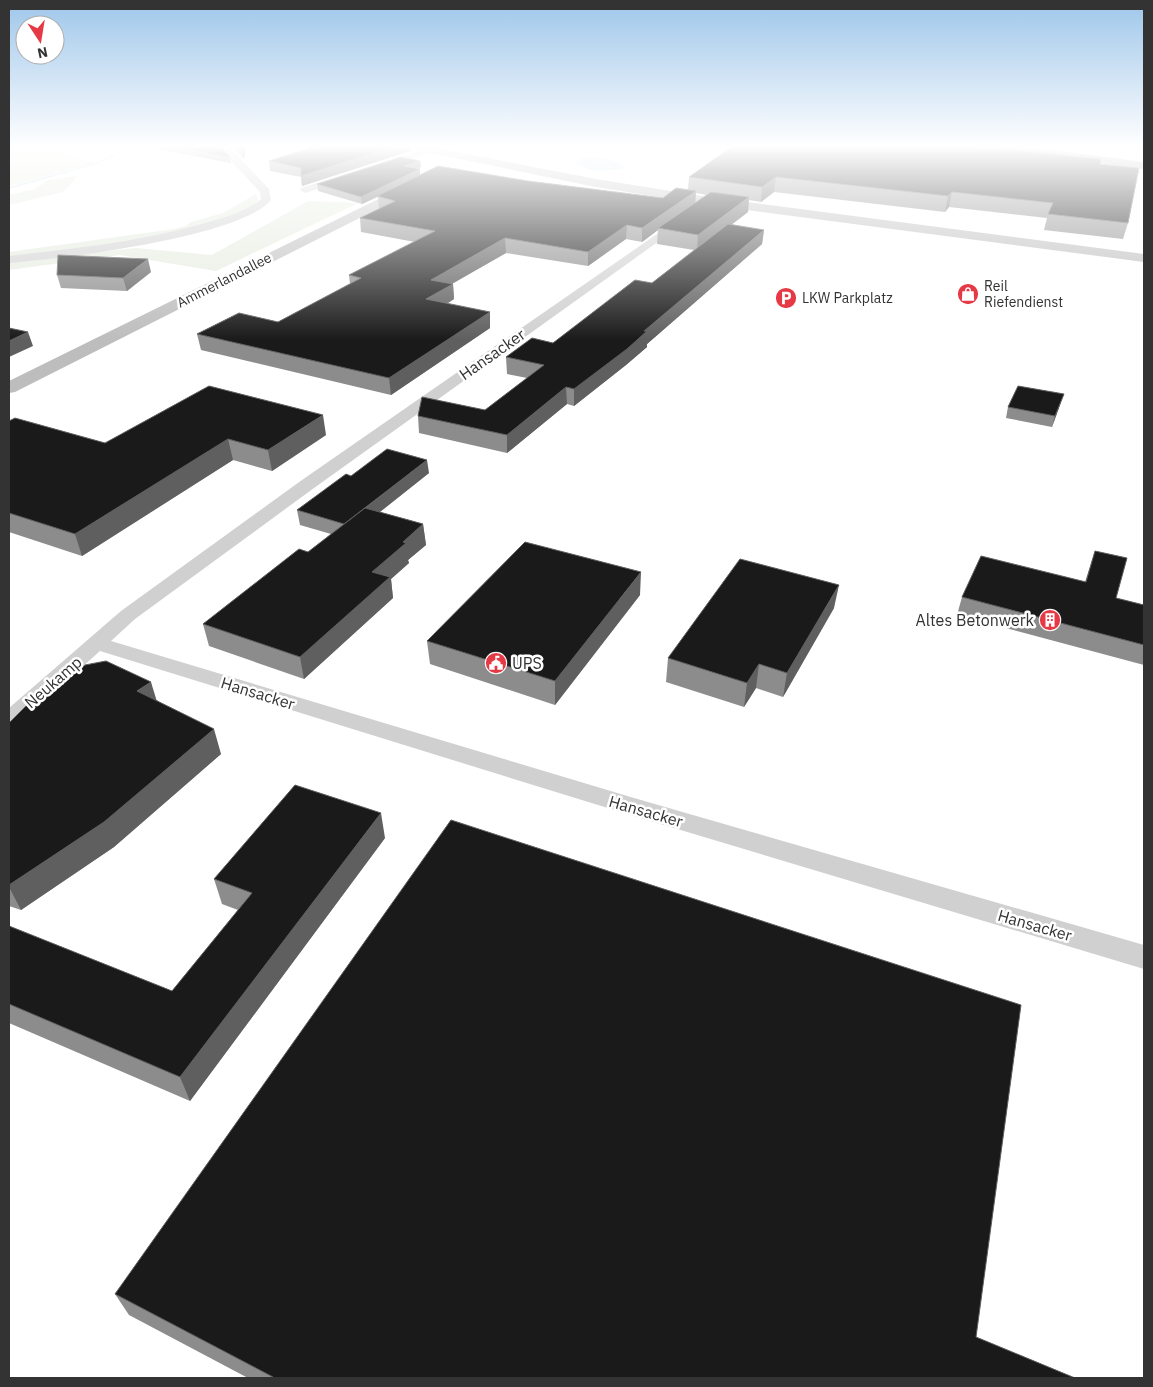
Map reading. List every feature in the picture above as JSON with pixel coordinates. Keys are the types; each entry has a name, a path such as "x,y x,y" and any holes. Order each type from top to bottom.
{"street":[{"path":"9,260 107,248 172,235 250,211"},
{"name":"Ammerlandallee","path":"9,388 364,211"},
{"name":"Hansacker","path":"96,643 128,615 308,484 694,211"},
{"path":"782,211 1144,258"},
{"name":"Hansacker","path":"96,643 633,807 1144,957"},
{"name":"Neukamp","path":"9,720 96,643"}],"shaded area":[{"path":"227,211 244,211 215,222 141,239 9,257 9,252 174,229"},
{"path":"291,211 342,211 216,271 120,255 9,270 9,262 136,248 212,255"}],"building":[{"path":"375,211 667,211 642,228 627,225 588,252 505,238 431,280 453,284 426,299 490,312 389,378 197,334 239,313 278,322 361,278 349,275 435,231 360,218"},
{"path":"683,211 731,211 698,235 658,228"},
{"path":"1049,211 1130,211 1128,223 1048,214"},
{"path":"728,224 764,230 644,331 647,331 627,349 574,389 566,387 507,435 418,416 422,397 485,410 544,365 506,357 532,338 553,343 635,280 652,283"},
{"path":"58,255 148,259 123,278 57,275"},
{"path":"9,328 28,332 9,341"},
{"path":"209,386 323,415 268,450 228,439 75,534 9,513 9,421 15,418 105,443"},
{"path":"1018,386 1064,394 1055,416 1008,407"},
{"path":"387,449 427,460 344,524 297,510 346,474 351,476"},
{"path":"365,508 423,524 403,542 406,543 372,572 390,577 300,657 203,624 299,549 308,552"},
{"path":"525,542 641,572 555,681 427,641"},
{"name":"Altes Betonwerk","path":"1095,551 1127,558 1116,598 1144,605 1144,645 962,597 981,556 1086,582"},
{"path":"740,559 839,585 787,673 759,664 747,683 668,658"},
{"path":"106,661 151,682 137,691 214,729 104,822 9,885 9,723 30,702 85,665"},
{"path":"295,785 381,813 180,1077 9,1004 9,926 172,991 252,893 214,879"},
{"path":"451,820 1021,1005 976,1337 1075,1378 273,1378 115,1294"}],"place":[{"name":"Reil Riefendienst","path":"968,294"},
{"name":"LKW Parkplatz","path":"786,298"},
{"name":"Altes Betonwerk","path":"1050,620"},
{"name":"UPS","path":"496,663"}]}
